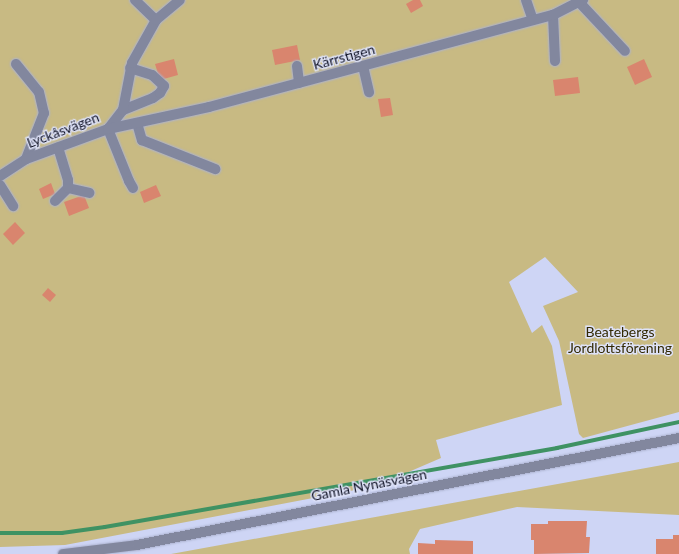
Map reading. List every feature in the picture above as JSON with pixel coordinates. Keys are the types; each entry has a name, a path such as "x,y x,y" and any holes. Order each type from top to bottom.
{"street":[{"name":"Lyckåsvägen","path":"0,176 26,159 108,129 123,110 130,68 156,20 180,0"},
{"path":"526,0 533,20"},
{"path":"581,1 625,50"},
{"name":"Kärrstigen","path":"108,129 209,107 553,15 581,1"},
{"path":"142,2 156,20"},
{"path":"553,15 556,61"},
{"path":"16,64 39,92 44,113 26,159"},
{"path":"297,66 299,83"},
{"path":"363,66 369,92"},
{"path":"123,110 152,98 160,93 164,86 152,75 130,68"},
{"path":"137,123 142,140 215,169"},
{"path":"108,129 133,188"},
{"path":"55,201 68,188 68,180 58,148"},
{"path":"0,185 13,206"},
{"path":"68,188 89,193"},
{"name":"Gamla Nynäsvägen","path":"63,554 137,545 679,438"}],"green space":[{"name":"Beatebergs Jordlottsförening","path":"0,0 679,0 679,412 583,438 579,434 559,341 543,306 578,292 545,257 509,282 532,333 542,325 552,346 562,405 436,440 441,458 376,486 65,545 0,547"},
{"path":"679,462 679,515 517,507 420,529 409,549 410,554 171,554"}],"building":[{"path":"413,0 420,0 423,6 411,13 406,4"},
{"path":"297,45 300,60 275,65 272,50"},
{"path":"174,59 178,75 160,80 155,64"},
{"path":"644,59 652,77 635,85 627,67"},
{"path":"578,77 580,93 555,96 553,80"},
{"path":"390,98 393,115 381,117 378,99"},
{"path":"51,183 55,194 43,199 39,189"},
{"path":"156,185 161,196 144,203 140,192"},
{"path":"84,195 89,208 69,216 64,202"},
{"path":"15,222 25,233 13,245 3,234"},
{"path":"48,288 56,295 50,302 42,295"},
{"path":"548,521 587,521 586,537 590,537 589,553 534,554 534,540 531,540 531,524 548,524"},
{"path":"673,535 679,535 679,554 656,554 656,539 673,539"},
{"path":"435,540 473,541 473,554 418,554 418,543 435,544"}],"waterway":[{"path":"0,533 62,533 105,527 557,448 679,422"}]}
